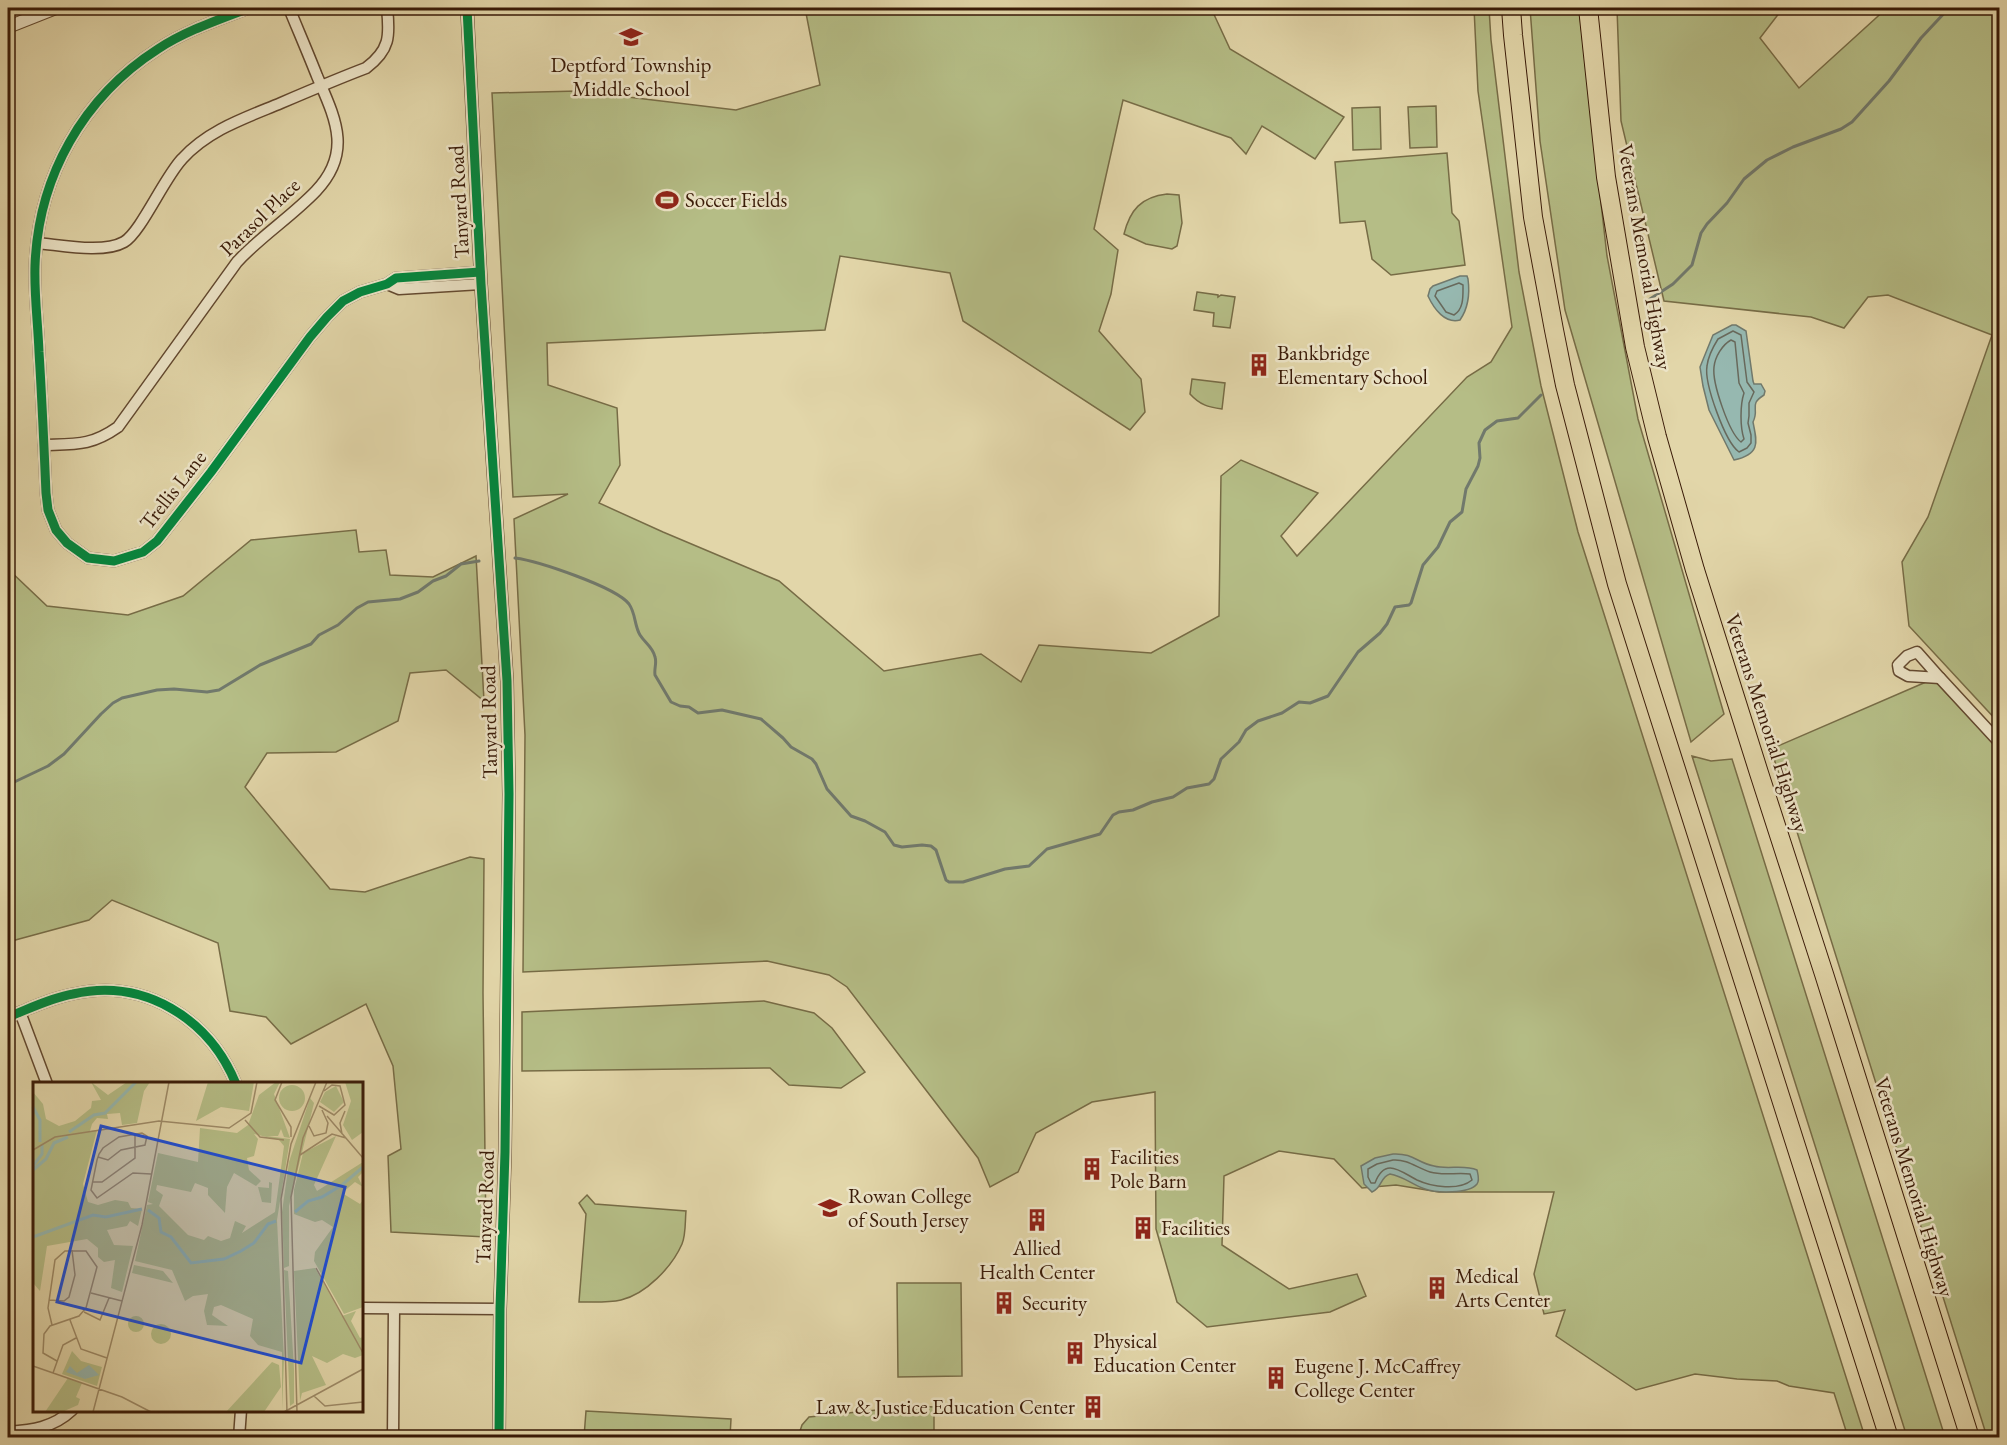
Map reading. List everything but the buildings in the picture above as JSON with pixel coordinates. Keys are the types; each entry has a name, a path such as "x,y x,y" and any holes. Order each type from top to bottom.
{"highway":[{"path":"1511,8 1533,217 1565,385 1617,584 1889,1437"},
{"name":"Veterans Memorial Highway","path":"1588,8 1606,177 1635,347 1657,437 1751,750 1970,1437"}],"street":[{"path":"8,27 56,8"},
{"name":"Trellis Lane","path":"249,8 182,36 160,48 140,61 106,91 81,122 57,164 45,198 35,266 48,510 56,530 67,543 88,558 114,561 143,552 157,541 211,472 310,337 343,301 360,292 387,284 396,278 481,278"},
{"name":"Parasol Place","path":"44,446 84,444 104,437 118,427 237,262 252,245 302,204 328,176 336,151 338,132 333,112 289,8"},
{"path":"37,243 97,248 124,242 134,232 163,184 182,159 201,142 223,127 366,68 379,58 387,42 387,8"},
{"name":"Tanyard Road","path":"467,8 481,278 507,681 508,930 498,1437"},
{"path":"1940,678 2000,743"},
{"path":"8,1017 65,996 89,991 127,992 145,997 171,1008 202,1030 220,1052 235,1082"},
{"path":"20,1012 47,1082"},
{"path":"363,1308 500,1309"},
{"path":"393,1437 394,1309"},
{"path":"8,1432 51,1425 69,1412"},
{"path":"239,1437 241,1412"}],"green space":[{"path":"805,8 1211,8 1230,49 1344,117 1315,159 1262,126 1246,154 1231,138 1123,100 1094,229 1118,250 1111,294 1099,331 1141,379 1145,412 1130,430 963,321 950,273 840,256 825,330 547,343 548,385 617,408 620,465 599,503 779,581 884,671 981,654 1021,682 1039,645 1151,653 1219,616 1221,476 1241,460 1318,493 1281,536 1297,556 1467,377 1491,362 1512,327 1478,91 1474,8 1489,8 1519,272 1541,386 1578,532 1865,1437 1848,1437 1834,1393 1789,1386 1777,1381 1695,1374 1636,1390 1556,1336 1565,1310 1544,1314 1534,1274 1554,1192 1439,1192 1396,1185 1362,1188 1334,1159 1279,1151 1224,1176 1222,1245 1289,1289 1357,1274 1366,1296 1330,1312 1207,1327 1177,1302 1156,1229 1155,1092 1092,1102 1036,1133 1018,1172 990,1187 978,1158 847,987 829,975 767,961 523,972 525,735 514,519 568,494 513,497 492,93 578,91 736,110 820,85"},
{"path":"1530,8 1579,8 1607,256 1638,419 1724,714 1691,742 1565,310 1540,141"},
{"path":"1617,8 1783,8 1760,38 1799,88 1887,8 1999,8 1999,48 1996,54 2000,55 1999,723 1909,626 1902,562 1928,517 1992,335 1888,295 1868,297 1844,328 1811,317 1664,301 1621,121"},
{"path":"1436,106 1437,147 1410,148 1408,107"},
{"path":"1380,107 1381,149 1353,150 1352,108"},
{"path":"1447,153 1452,213 1459,221 1465,265 1391,275 1372,259 1365,221 1340,223 1335,162"},
{"path":"1167,194 1179,195 1182,223 1177,246 1172,249 1146,244 1124,234 1138,206 1150,198"},
{"path":"1197,292 1218,295 1218,297 1221,295 1235,297 1230,328 1213,326 1214,313 1194,310"},
{"path":"1192,379 1225,383 1222,409 1204,405 1190,394"},
{"path":"356,530 359,552 386,550 390,575 433,577 476,556 484,701 446,670 410,673 398,721 336,752 267,753 245,787 330,889 365,892 470,857 484,859 486,1237 391,1232 388,1156 401,1149 393,1066 366,1004 291,1044 266,1017 230,1011 218,943 112,900 89,920 8,942 8,569 47,606 128,615 183,596 251,540"},
{"path":"1933,679 1999,749 1999,1437 1987,1437 1771,749"},
{"path":"1692,756 1711,761 1732,759 1945,1437 1907,1437"},
{"path":"764,1001 814,1013 832,1028 865,1072 841,1088 789,1085 770,1068 522,1071 522,1012"},
{"path":"587,1195 595,1204 686,1211 684,1236 678,1253 649,1286 630,1297 611,1302 579,1302 586,1214 579,1203"},
{"path":"897,1283 961,1283 962,1376 898,1377"},
{"path":"916,1406 934,1407 934,1437 798,1437 802,1425 809,1417"},
{"path":"586,1411 731,1419 730,1437 584,1437"}],"water":[{"path":"1460,276 1467,276 1469,295 1463,315 1460,320 1455,321 1445,318 1433,306 1428,296 1433,286"},
{"path":"1732,325 1746,331 1753,381 1754,384 1761,384 1765,391 1755,404 1753,422 1756,441 1753,451 1734,460 1709,410 1700,367 1713,335"},
{"path":"1393,1154 1406,1155 1428,1165 1439,1167 1472,1168 1477,1170 1478,1182 1467,1190 1437,1191 1425,1189 1390,1174 1372,1192 1364,1184 1361,1166 1375,1158"}],"waterway":[{"path":"1650,299 1673,284 1692,265 1701,233 1744,179 1767,160 1793,147 1841,129 1852,122 1889,81 1921,38 1949,8"},
{"path":"515,558 576,576 621,597 629,604 638,631 654,654 655,675 671,702 689,707 698,713 722,710 761,719 791,747 812,759 827,789 851,816 885,832 894,845 931,846 936,850 946,880 963,882 1005,869 1029,866 1047,849 1100,834 1113,815 1119,812 1133,810 1173,797 1187,788 1209,784 1214,779 1221,759 1239,742 1246,730 1258,721 1282,713 1299,702 1310,703 1328,696 1358,652 1387,624 1395,607 1411,603 1423,565 1438,547 1450,522 1462,512 1466,489 1478,466 1479,443 1485,430 1497,421 1518,418 1541,395"},
{"path":"8,785 48,766 64,754 101,714 122,698 157,690 207,692 219,690 260,665 311,644 319,635 338,625 357,608 368,602 400,599 446,576 461,564 479,561"}],"cycle path":[{"path":"249,8 179,37 131,68 87,115 55,171 38,233 35,277 48,510 56,530 67,543 88,558 114,561 143,552 157,541 211,472 310,337 343,301 360,292 387,284 396,278 480,272"},
{"path":"467,8 481,284 507,681 509,794 499,1438"},
{"path":"8,1017 73,994 99,991 125,992 149,998 171,1008 191,1022 209,1040 235,1082"}],"place":[{"name":"Deptford Township Middle School","path":"631,37"},
{"name":"Soccer Fields","path":"667,200"},
{"name":"Bankbridge Elementary School","path":"1259,365"},
{"name":"Facilities Pole Barn","path":"1092,1169"},
{"name":"Rowan College of South Jersey","path":"830,1208"},
{"name":"Allied Health Center","path":"1037,1220"},
{"name":"Facilities","path":"1143,1228"},
{"name":"Medical Arts Center","path":"1437,1288"},
{"name":"Security","path":"1004,1303"},
{"name":"Physical Education Center","path":"1075,1353"},
{"name":"Eugene J. McCaffrey College Center","path":"1276,1378"},
{"name":"Law & Justice Education Center","path":"1093,1407"}]}
